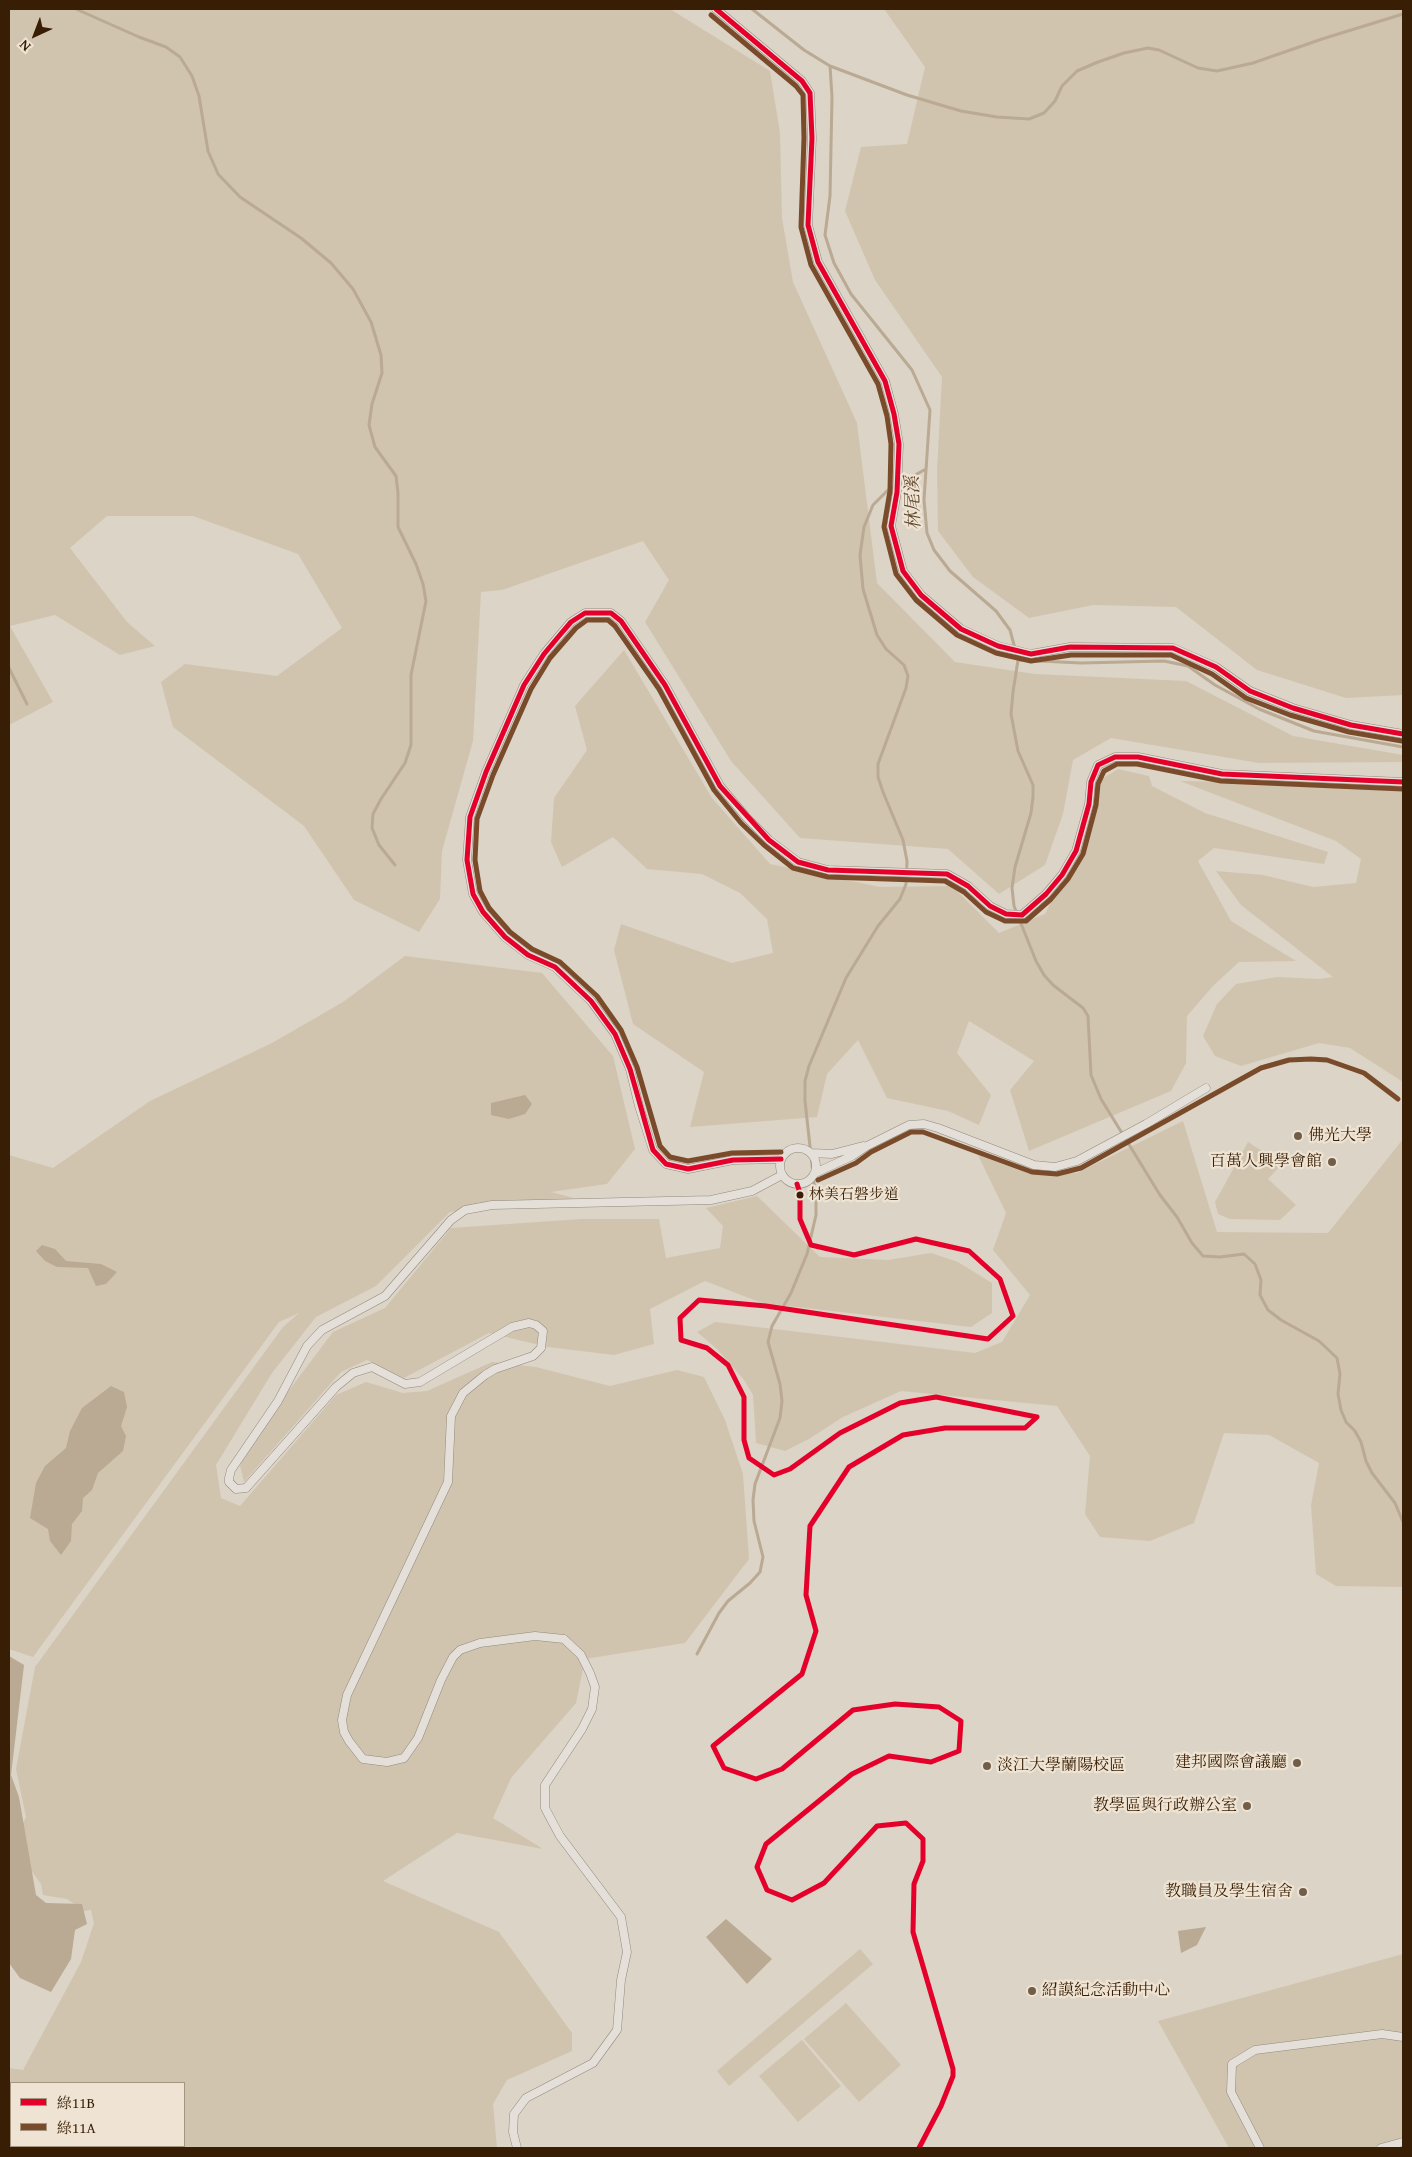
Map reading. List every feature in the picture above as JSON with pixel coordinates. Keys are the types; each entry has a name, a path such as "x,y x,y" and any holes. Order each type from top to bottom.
{"street":[{"path":"716,9 753,38 802,81 810,93 812,138 808,225 818,262 885,381 894,414 899,444 897,492 892,526 903,571 921,595 962,629 998,646 1031,654 1070,648 1173,648 1216,667 1250,691 1294,708 1351,725 1403,734"},
{"path":"781,1159 733,1160 688,1169 666,1164 654,1150 639,1106 630,1070 614,1034 591,1001 555,967 528,956 505,938 483,912 473,894 467,860 470,817 486,772 524,685 558,636 572,622 585,613 611,613 621,622 665,686 720,786 752,824 798,862 828,870 947,874 968,886 990,906 1006,914 1022,915 1046,894 1062,875 1076,851 1089,804 1091,782 1098,765 1115,756 1138,757 1222,774 1403,782"},
{"path":"866,1146 832,1154 811,1153 800,1147 794,1148 788,1150 781,1159 780,1170 786,1180 797,1184 808,1181 815,1172 852,1156 866,1146 909,1126 924,1124 1034,1165 1056,1167 1077,1161 1146,1124 1206,1088"},
{"path":"811,1153 816,1162 815,1172"},
{"path":"517,2148 513,2132 514,2114 526,2098 593,2063 617,2030 620,1980 627,1952 622,1917 560,1836 545,1808 545,1785 582,1729 592,1709 595,1687 590,1673 581,1654 564,1639 535,1636 480,1643 460,1650 453,1658 441,1680 418,1738 404,1758 387,1762 363,1759 344,1732 342,1720 347,1695 448,1482 451,1416 463,1394 485,1375 495,1369 533,1356 541,1348 543,1331 536,1325 529,1323 512,1327 420,1382 405,1384 372,1367 353,1373 336,1387 246,1488 236,1489 229,1482 231,1470 278,1401 307,1346 322,1330 385,1296 451,1220 465,1210 492,1205 711,1200 752,1191 782,1175"},
{"path":"1260,2148 1231,2092 1232,2064 1254,2050 1382,2034 1403,2037"},
{"path":"1382,2148 1403,2142"}],"shaded area":[{"path":"9,9 670,9 770,71 780,133 782,218 793,282 857,423 877,583 955,662 1035,674 1186,681 1293,736 1403,755 1403,762 1259,763 1111,738 1073,760 1063,814 1045,865 999,894 948,849 800,838 731,761 645,622 669,580 643,541 502,590 481,592 473,741 442,851 440,899 419,932 354,900 304,826 173,727 161,682 185,664 277,676 342,628 298,554 193,516 107,516 70,548 127,622 155,646 120,655 55,615 10,626 53,702 9,725"},
{"path":"884,9 1403,9 1403,695 1346,698 1257,670 1176,607 1093,605 1029,618 973,577 938,531 937,471 942,377 875,280 845,211 861,147 907,144 925,67"},
{"path":"624,650 712,798 770,864 880,887 952,886 999,933 1045,914 1089,824 1102,779 1118,769 1149,776 1152,786 1205,813 1328,852 1324,864 1214,848 1198,861 1231,921 1296,961 1239,962 1213,986 1187,1016 1186,1063 1171,1091 1029,1151 1010,1090 1034,1061 969,1021 957,1053 991,1095 979,1125 948,1111 887,1098 858,1040 827,1074 817,1117 690,1127 704,1072 633,1024 614,950 621,924 732,963 773,953 767,919 740,893 702,874 647,869 613,837 562,867 551,842 554,798 587,750 575,706"},
{"path":"1180,781 1403,785 1403,1082 1350,1048 1319,1043 1241,1066 1215,1056 1203,1036 1217,1004 1236,984 1277,977 1319,979 1333,977 1241,905 1216,871 1263,875 1313,887 1356,883 1361,859 1336,841"},
{"path":"405,956 542,973 613,1056 635,1149 607,1184 551,1192 574,1198 450,1212 376,1286 316,1317 272,1373 216,1465 221,1498 240,1506 336,1395 366,1382 403,1393 427,1391 492,1362 536,1367 610,1386 677,1370 704,1377 725,1420 743,1474 749,1559 685,1643 585,1659 576,1703 511,1778 493,1818 543,1849 457,1833 383,1881 499,1932 572,2033 572,2051 507,2080 493,2104 497,2148 9,2148 9,2068 23,2070 81,1962 94,1923 91,1910 84,1911 67,1899 43,1895 41,1884 17,1851 20,1829 26,1817 16,1769 35,1667 283,1327 299,1313 279,1322 33,1657 9,1649 9,1155 53,1168 150,1101 272,1043 343,1002"},
{"path":"525,1095 532,1104 525,1114 509,1119 491,1115 491,1103"},
{"path":"1183,1121 1217,1232 1328,1233 1403,1139 1403,1587 1336,1586 1316,1574 1311,1505 1319,1463 1269,1435 1224,1433 1194,1523 1150,1541 1100,1537 1085,1514 1090,1456 1057,1406 901,1391 843,1417 809,1439 785,1451 756,1443 753,1395 744,1380 717,1349 697,1332 715,1322 975,1353 1002,1342 1030,1295 993,1250 1006,1213 977,1153 1034,1174 1077,1173"},
{"path":"1248,1142 1282,1164 1268,1179 1296,1205 1280,1220 1230,1219 1218,1214 1215,1202"},
{"path":"757,1196 820,1257 888,1260 931,1253 958,1262 992,1283 992,1313 971,1327 762,1303 705,1281 650,1309 654,1344 614,1355 548,1347 489,1333 404,1378 367,1360 341,1372 244,1482 240,1465 271,1414 333,1332 385,1308 451,1228 581,1219 659,1219 666,1258 720,1248 723,1226 706,1208"},
{"path":"42,1245 55,1249 66,1261 101,1264 117,1272 106,1284 96,1286 88,1268 57,1267 45,1261 36,1251"},
{"path":"111,1386 124,1392 127,1407 121,1426 126,1436 123,1451 98,1473 92,1490 83,1498 82,1511 72,1524 71,1541 61,1555 50,1541 48,1529 30,1518 36,1483 45,1466 66,1448 70,1431 82,1408"},
{"path":"9,1656 24,1665 11,1775 19,1797 36,1895 46,1903 82,1904 87,1924 75,1930 71,1959 51,1992 20,1978 9,1963"},
{"path":"726,1919 772,1959 747,1984 706,1937"},
{"path":"1206,1927 1197,1945 1181,1953 1178,1931"},
{"path":"860,1949 873,1964 729,2086 717,2071"},
{"path":"1403,1954 1403,2148 1229,2148 1158,2021"},
{"path":"846,2003 901,2065 859,2102 804,2039"},
{"path":"802,2040 841,2086 798,2122 759,2076"}],"waterway":[{"path":"76,9 166,47 180,57 192,76 199,96 208,151 218,174 240,197 301,238 331,263 353,289 371,322 381,355 382,373 372,404 369,425 375,447 396,476 398,527 416,564 423,584 426,601 411,675 411,745 405,763 373,814 372,828 379,845 395,865"},
{"name":"林尾溪","path":"752,9 804,50 830,66 832,97 830,196 825,235 834,263 851,294 912,370 930,410 924,500 927,533 934,550 950,571 996,611 1010,630 1018,660 1081,663 1164,661 1188,666 1215,685 1259,709 1314,731 1403,747"},
{"path":"830,66 907,95 961,111 997,117 1029,119 1044,113 1055,101 1062,86 1077,71 1124,53 1148,48 1159,50 1198,68 1217,71 1253,63 1403,14"},
{"path":"697,1654 719,1613 728,1601 760,1572 763,1557 754,1521 753,1500 755,1484 780,1418 782,1401 780,1384 768,1342 772,1326 791,1293 807,1254 816,1215 805,1101 805,1081 809,1066 846,978 878,926 900,899 906,884 907,861 903,840 878,777 878,764 906,688 908,676 904,665 886,649 877,635 863,589 860,555 864,527 873,505 888,490 926,469"},
{"path":"1018,660 1011,714 1018,751 1033,785 1033,797 1031,813 1015,867 1012,888 1014,906 1036,961 1044,975 1053,985 1083,1008 1088,1016 1091,1075 1101,1099 1192,1243 1203,1256 1220,1257 1244,1254 1255,1264 1261,1280 1260,1295 1268,1310 1281,1320 1319,1341 1337,1358 1340,1374 1338,1394 1341,1410 1346,1422 1355,1431 1361,1442 1366,1461 1372,1473 1395,1503 1403,1522"},
{"path":"9,668 27,704"}],"transit line":[{"name":"綠11B","path":"716,9 802,81 810,93 812,138 808,225 818,262 885,381 894,414 899,444 897,492 891,526 903,571 921,595 961,629 998,646 1031,654 1070,647 1173,648 1216,667 1250,691 1293,708 1351,725 1403,734"},
{"name":"綠11A","path":"711,15 796,86 803,95 804,138 801,227 811,265 878,384 887,416 891,444 890,491 884,527 896,574 916,600 957,635 996,653 1031,661 1071,655 1171,655 1212,674 1246,698 1290,715 1349,732 1402,741"},
{"name":"綠11B","path":"781,1159 733,1160 688,1169 666,1164 653,1150 630,1069 615,1034 591,1001 555,967 528,955 505,937 483,912 473,894 467,860 470,817 486,772 524,685 544,654 559,636 571,622 585,613 611,613 621,621 665,685 720,786 769,840 798,862 828,870 947,874 968,886 990,906 1006,914 1022,915 1046,894 1062,875 1076,851 1089,804 1091,782 1098,765 1115,757 1138,757 1222,774 1403,782"},
{"name":"綠11A","path":"781,1152 732,1153 688,1161 670,1157 660,1146 637,1067 621,1030 597,996 560,962 532,949 510,932 489,908 480,891 475,860 477,819 493,775 531,689 550,658 576,628 587,620 608,620 615,626 659,689 714,790 741,823 764,845 793,868 828,877 945,881 964,892 986,912 1005,921 1026,921 1051,899 1068,879 1083,854 1096,805 1098,784 1104,771 1117,764 1137,764 1221,781 1403,789"},
{"name":"綠11A","path":"818,1180 856,1163 871,1152 911,1132 923,1132 1032,1172 1057,1174 1081,1168 1261,1068 1289,1060 1327,1060 1364,1073 1398,1099"},
{"name":"綠11B","path":"797,1184 800,1193 800,1219 811,1245 854,1255 916,1239 969,1251 1000,1279 1013,1316 988,1339 766,1306 699,1300 680,1318 681,1340 707,1348 728,1365 744,1397 744,1440 749,1458 774,1475 790,1469 840,1433 900,1403 936,1397 1037,1417 1025,1428 945,1428 903,1435 849,1467 810,1526 806,1595 816,1631 802,1674 713,1746 724,1768 756,1779 782,1769 853,1710 895,1704 939,1707 961,1721 959,1751 931,1762 889,1756 852,1774 766,1844 757,1867 767,1890 792,1900 824,1883 877,1826 906,1823 923,1839 923,1861 914,1884 913,1932 953,2069 953,2076 941,2106 919,2148"}],"place":[{"name":"佛光大學","path":"1298,1136"},
{"name":"百萬人興學會館","path":"1332,1162"},
{"name":"林美石磐步道","path":"800,1195"},
{"name":"建邦國際會議廳","path":"1297,1763"},
{"name":"淡江大學蘭陽校區","path":"987,1766"},
{"name":"教學區與行政辦公室","path":"1247,1806"},
{"name":"教職員及學生宿舍","path":"1303,1892"},
{"name":"紹謨紀念活動中心","path":"1032,1991"}]}
